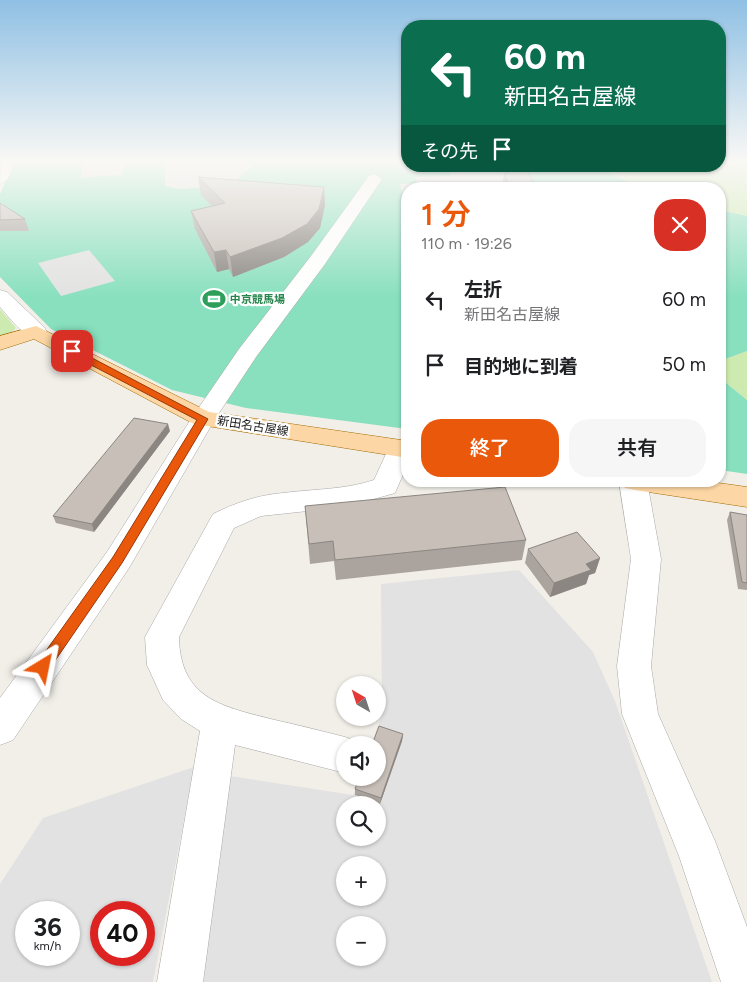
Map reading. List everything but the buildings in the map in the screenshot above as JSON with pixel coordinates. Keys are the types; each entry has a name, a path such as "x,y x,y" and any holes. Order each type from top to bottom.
{"main road":[{"name":"新田名古屋線","path":"36,332 202,419 401,449"},
{"path":"0,342 36,332"},
{"path":"676,487 747,497"}],"street":[{"path":"0,728 118,560 202,419 247,354 318,260 355,206"},
{"path":"0,296 36,332"},
{"path":"336,753 220,723 184,700 166,673 161,654 162,637 223,521 237,512 255,506 345,498 368,494 385,486 401,455"},
{"path":"635,487 646,559 634,666 640,714 700,856 744,982"},
{"path":"180,982 220,723"}],"green space":[{"name":"中京競馬場","path":"0,206 401,206 401,428 246,408 172,390 51,329 0,277"},
{"path":"726,206 747,206 747,216 726,211"},
{"path":"726,211 747,216 747,351 726,359"},
{"path":"0,309 16,328 8,336 0,338"},
{"path":"747,351 747,400 726,383 726,359"},
{"path":"726,383 747,400 747,474 726,471"}],"shaded area":[{"path":"89,250 115,281 61,296 38,263"},
{"path":"519,570 593,652 615,701 712,982 197,982 223,775 353,795 357,786 386,786 386,736 374,736 378,726 386,726 386,676 382,676 381,584"},
{"path":"194,767 153,982 0,982 0,884 43,818"}],"place":[{"name":"中京競馬場","path":"214,299"}],"route":[{"path":"43,667 118,560 202,419 72,351"}]}
